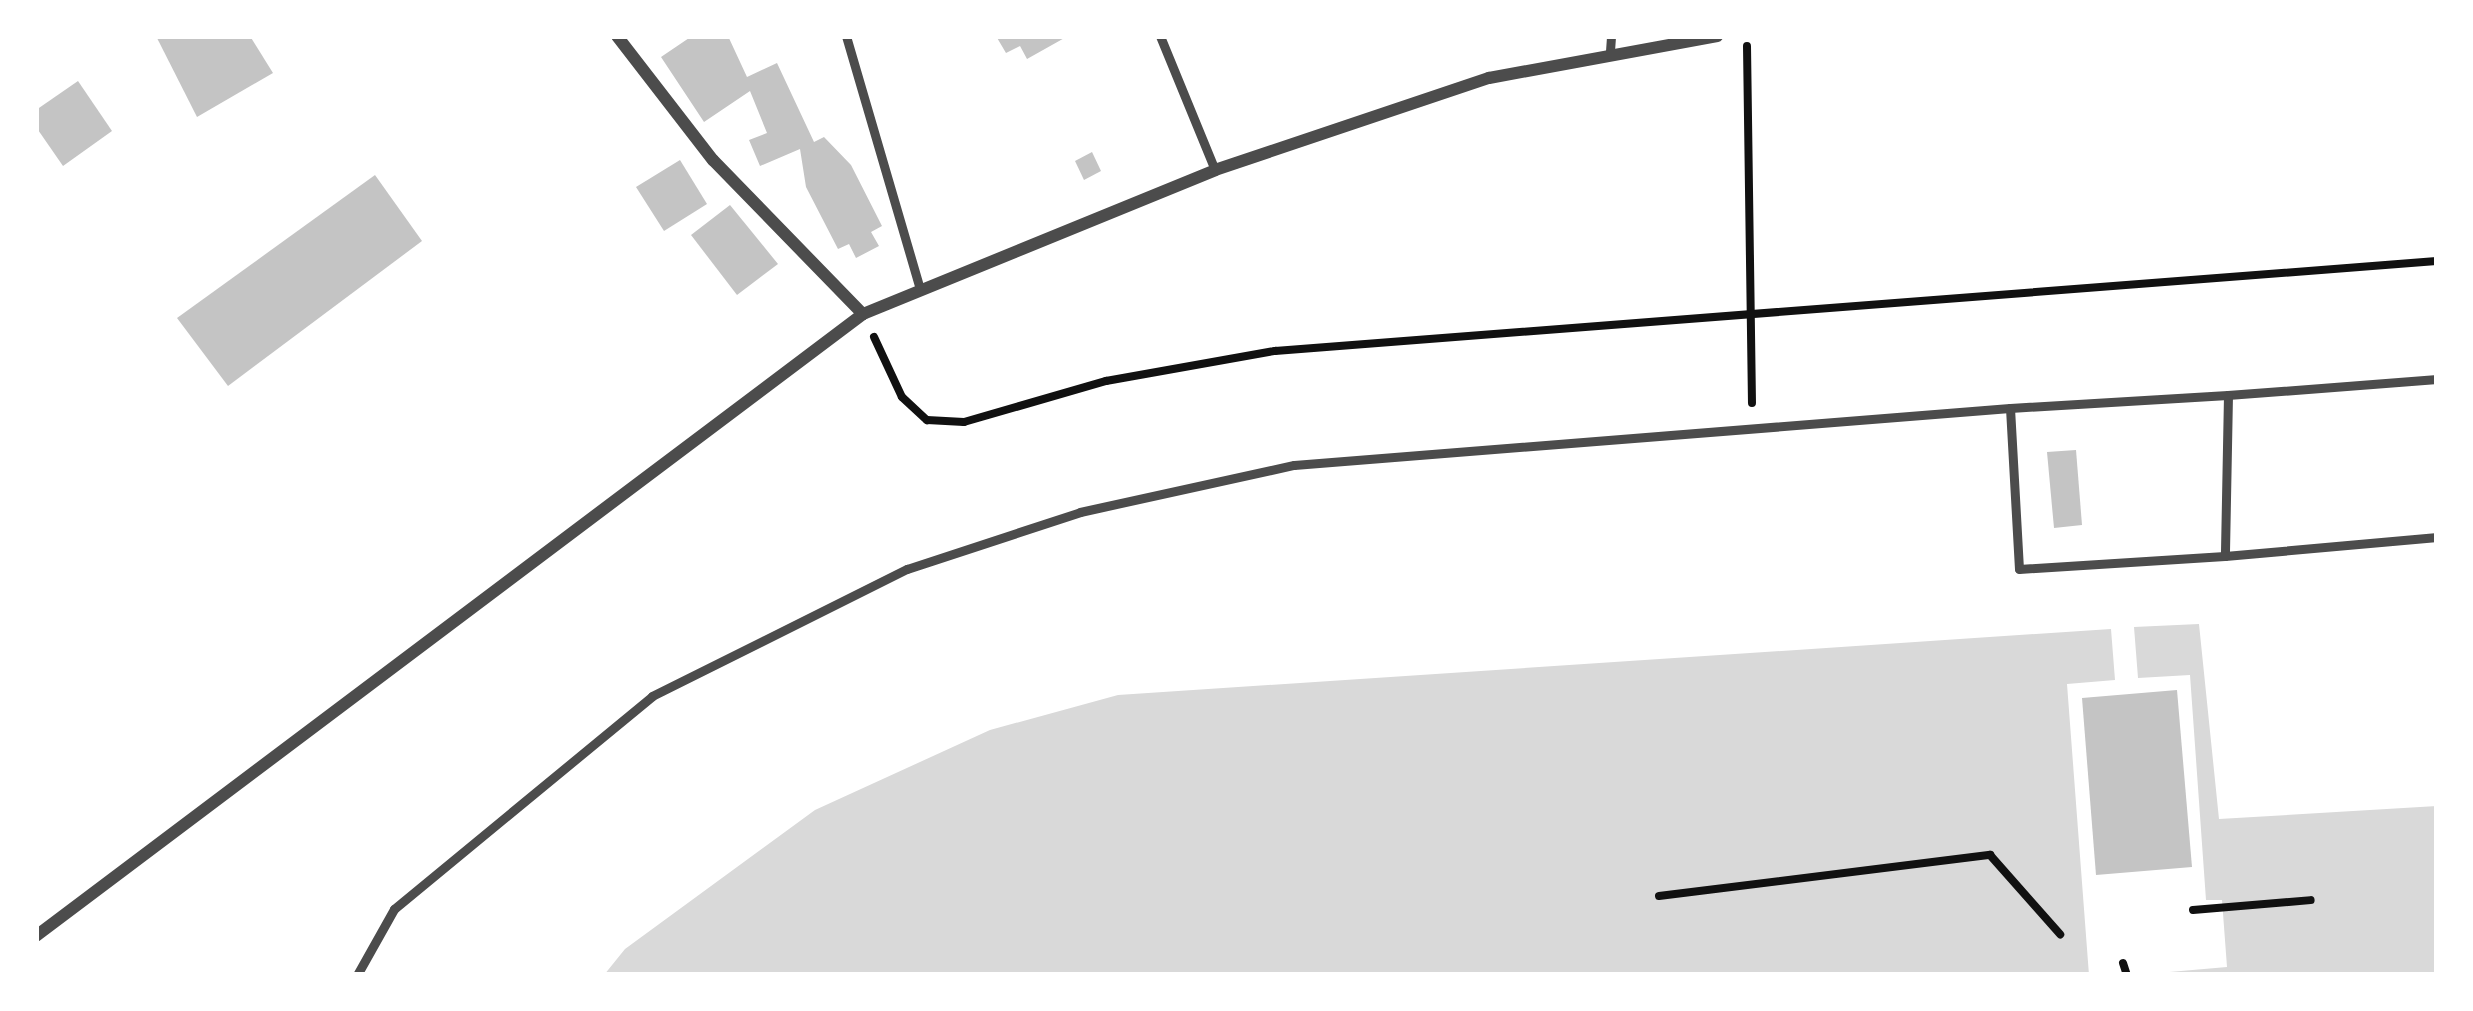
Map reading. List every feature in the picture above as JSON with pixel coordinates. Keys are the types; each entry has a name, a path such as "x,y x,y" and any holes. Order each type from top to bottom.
{"street":[{"path":"617,36 713,160 863,314"},
{"path":"36,936 863,314 1215,170 1489,78 1610,51 1717,36"}],"lane":[{"path":"846,36 920,289"},
{"path":"1160,36 1215,170"},
{"path":"1610,51 1611,36"},
{"path":"357,975 394,909 652,696 907,569 1080,512 1294,465 2010,408 2437,380"},
{"path":"2225,556 2228,395"},
{"path":"2010,408 2019,568 2437,537"}],"path":[{"path":"1747,36 1751,428"},
{"path":"863,314 902,397 927,420 964,422 1106,381 1275,352 2437,261"},
{"path":"1659,896 1990,855 2060,934"},
{"path":"2192,910 2311,901"},
{"path":"2123,963 2127,975"}],"shaded area":[{"path":"2199,624 2219,819 2437,806 2437,975 2135,975 2227,967 2222,900 2206,900 2190,675 2138,678 2134,627"},
{"path":"2111,629 2115,680 2067,684 2089,975 604,975 625,949 815,810 990,730 1118,695"}],"building":[{"path":"156,36 250,36 273,73 197,117"},
{"path":"692,36 728,36 747,77 777,63 814,142 824,137 851,165 882,226 871,232 879,246 856,258 849,244 838,249 806,187 800,149 760,166 749,140 767,133 750,91 704,122 661,57"},
{"path":"996,36 1068,36 1027,59 1020,46 1006,53"},
{"path":"78,81 112,131 63,166 36,127 36,110"},
{"path":"1092,152 1101,171 1084,180 1075,161"},
{"path":"680,160 707,204 664,231 636,187"},
{"path":"375,175 422,241 228,386 177,318"},
{"path":"730,205 778,264 737,295 691,235"},
{"path":"2076,450 2082,525 2054,528 2047,452"},
{"path":"2177,690 2192,867 2096,875 2082,698"}]}
